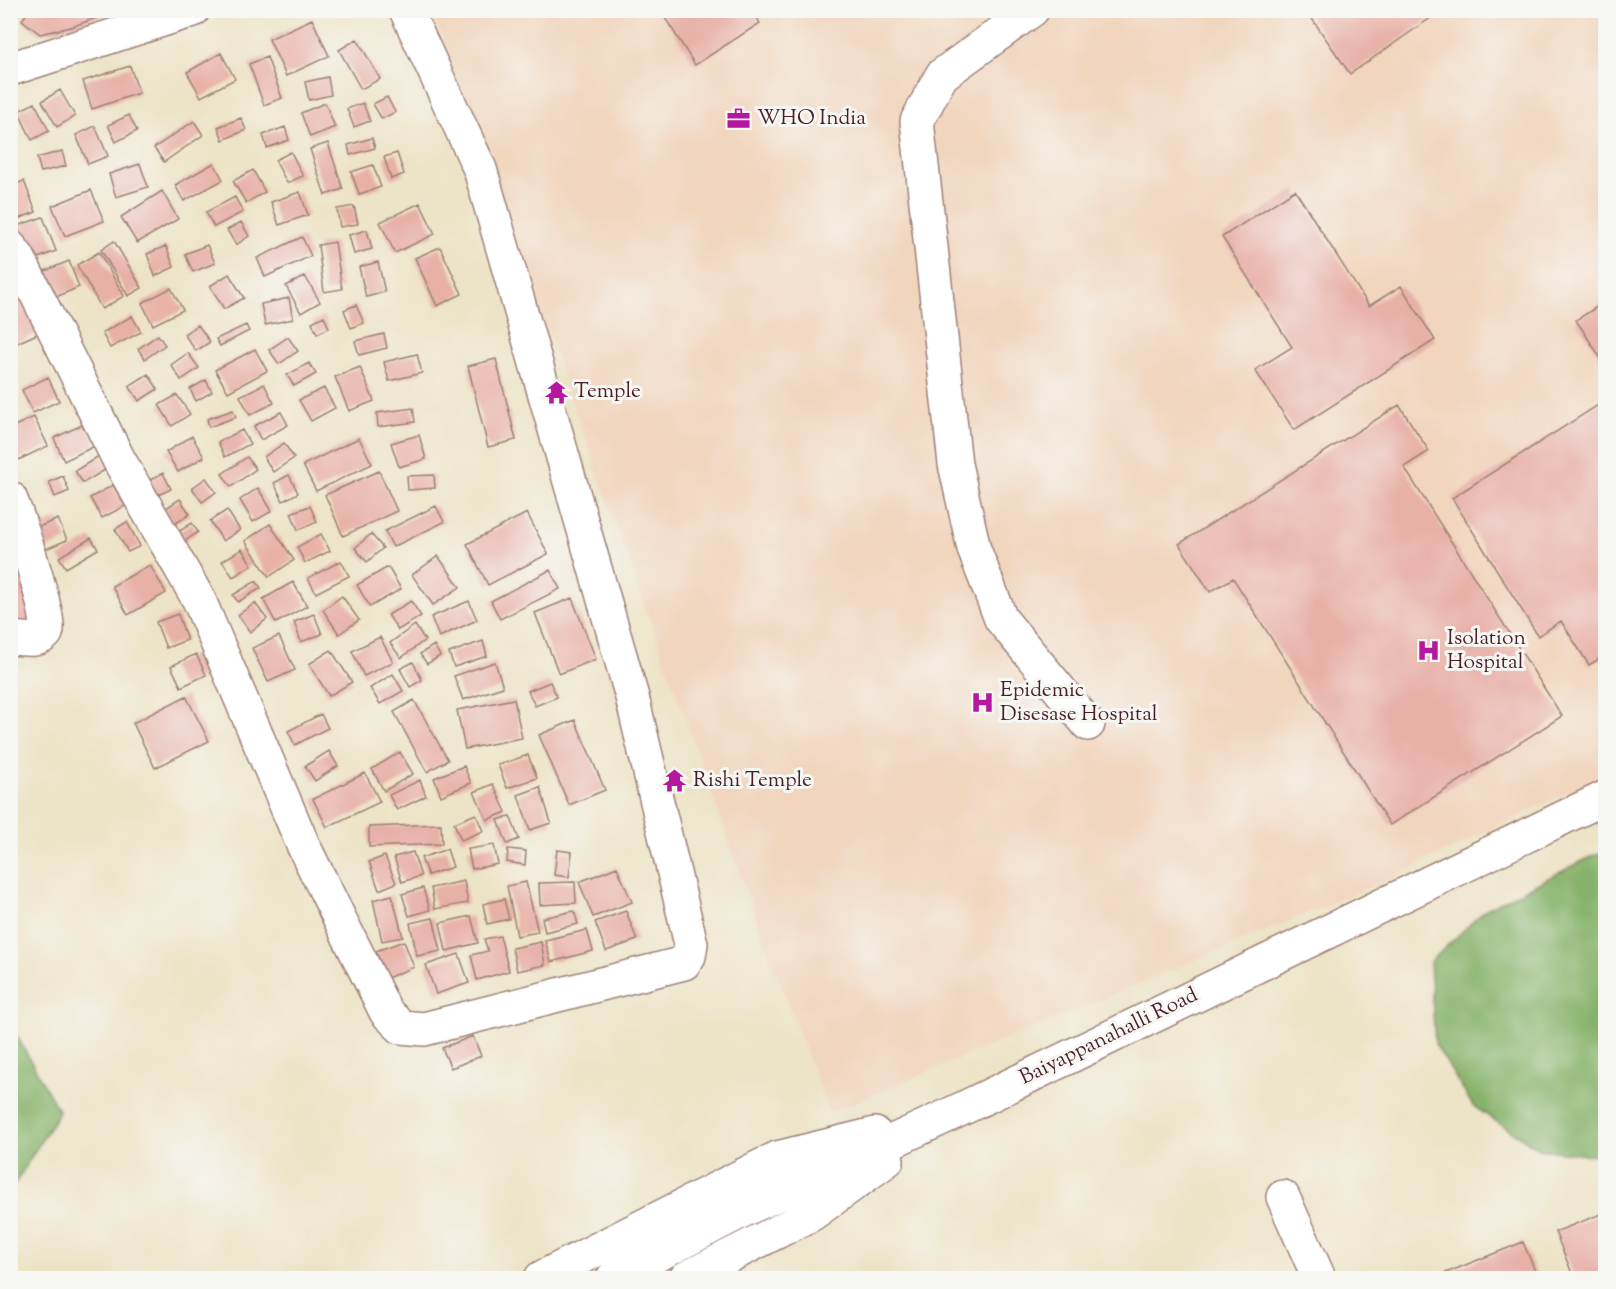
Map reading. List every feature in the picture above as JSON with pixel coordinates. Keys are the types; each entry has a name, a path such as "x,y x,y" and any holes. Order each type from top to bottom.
{"street":[{"path":"13,66 193,10"},
{"path":"10,247 18,257 119,460 199,600 303,845 386,1012 401,1027 424,1029 684,963 689,956 691,944 632,697 480,169 406,10"},
{"path":"1032,10 942,75 917,121 955,464 974,549 1001,619 1088,724"},
{"path":"10,498 44,602 48,628 46,634 38,639 10,638"},
{"name":"Baiyappanahalli Road","path":"613,1278 748,1208 949,1115 1605,797"},
{"path":"541,1278 777,1158 949,1115"},
{"path":"686,1278 812,1214 949,1115"},
{"path":"1283,1197 1318,1278"}],"shaded area":[{"name":"Epidemic Disesase Hospital","path":"433,11 1605,11 1605,774 1392,878 829,1113 768,951"}],"green space":[{"path":"1605,850 1605,1157 1539,1149 1473,1106 1435,1044 1430,962 1486,909"},
{"path":"11,1025 59,1112 10,1190"}],"building":[{"path":"10,10 21,10 13,22 10,20"},
{"path":"29,10 116,11 71,27 40,34 22,20"},
{"path":"660,10 752,10 760,23 695,65"},
{"path":"1306,10 1442,10 1350,74"},
{"path":"1597,10 1606,10 1606,23"},
{"path":"312,19 329,56 286,76 269,39"},
{"path":"357,39 380,79 361,89 339,50"},
{"path":"221,53 235,79 201,97 187,72"},
{"path":"267,57 282,98 264,105 249,64"},
{"path":"130,66 139,93 92,109 83,81"},
{"path":"328,77 331,95 309,100 305,82"},
{"path":"60,90 75,116 57,127 42,101"},
{"path":"387,97 395,112 382,119 373,104"},
{"path":"35,103 49,131 32,140 18,111"},
{"path":"325,103 335,127 310,137 301,113"},
{"path":"363,103 370,121 354,127 347,109"},
{"path":"129,115 137,131 116,142 108,125"},
{"path":"241,118 246,130 223,140 218,127"},
{"path":"194,121 203,135 164,162 154,148"},
{"path":"95,126 108,156 88,164 76,135"},
{"path":"285,127 289,140 267,148 263,135"},
{"path":"372,138 375,148 350,155 348,145"},
{"path":"328,143 343,189 325,195 310,149"},
{"path":"62,151 66,166 41,172 37,158"},
{"path":"291,152 303,176 287,183 275,160"},
{"path":"397,153 404,174 391,179 384,157"},
{"path":"214,163 223,180 184,201 175,185"},
{"path":"140,164 148,187 116,197 109,174"},
{"path":"373,165 381,187 359,194 351,172"},
{"path":"253,170 265,192 246,203 233,181"},
{"path":"24,181 36,212 10,222 10,186"},
{"path":"91,190 104,221 65,236 52,206"},
{"path":"1295,190 1369,306 1401,286 1435,340 1294,430 1255,370 1292,347 1222,237"},
{"path":"162,191 178,219 137,243 121,217"},
{"path":"300,192 308,215 279,225 271,202"},
{"path":"235,197 243,212 214,227 206,212"},
{"path":"420,203 435,234 395,253 380,222"},
{"path":"354,206 358,224 340,227 337,209"},
{"path":"43,217 56,251 30,261 17,226"},
{"path":"241,222 249,236 236,245 227,230"},
{"path":"367,230 372,249 354,254 349,235"},
{"path":"302,237 311,256 265,277 257,258"},
{"path":"114,241 142,288 128,296 101,250"},
{"path":"335,242 342,289 324,292 318,245"},
{"path":"207,245 215,263 193,272 185,254"},
{"path":"166,246 174,267 155,276 147,254"},
{"path":"440,247 462,294 437,306 415,258"},
{"path":"99,252 124,296 102,309 77,265"},
{"path":"69,261 79,287 47,301 35,275"},
{"path":"378,262 385,292 366,297 359,267"},
{"path":"229,274 244,298 224,309 210,286"},
{"path":"305,276 320,302 301,313 286,286"},
{"path":"171,288 183,310 153,325 142,303"},
{"path":"27,289 46,330 10,346 10,296"},
{"path":"289,298 293,319 265,325 261,304"},
{"path":"1606,301 1606,354 1600,357 1576,320"},
{"path":"356,305 364,323 351,328 344,310"},
{"path":"132,316 141,332 110,348 102,333"},
{"path":"324,316 329,328 317,334 312,322"},
{"path":"198,325 210,342 196,351 184,334"},
{"path":"246,325 249,331 220,346 216,339"},
{"path":"384,334 387,348 359,355 355,341"},
{"path":"158,335 165,345 145,359 138,349"},
{"path":"288,337 298,351 279,364 269,350"},
{"path":"255,349 267,371 228,392 215,370"},
{"path":"188,353 199,368 181,380 171,365"},
{"path":"417,354 422,373 389,381 384,362"},
{"path":"496,359 516,440 488,447 468,366"},
{"path":"309,363 316,374 294,386 287,375"},
{"path":"360,367 374,401 349,411 335,377"},
{"path":"148,374 158,389 139,401 129,386"},
{"path":"48,377 59,401 33,413 22,390"},
{"path":"206,380 212,392 196,401 190,389"},
{"path":"264,384 274,403 250,415 240,396"},
{"path":"324,388 335,408 311,421 299,400"},
{"path":"177,395 190,414 172,426 159,405"},
{"path":"1606,400 1606,655 1589,665 1561,621 1538,636 1452,498"},
{"path":"1399,405 1429,451 1404,467 1562,716 1390,825 1233,578 1210,592 1179,544"},
{"path":"413,408 415,422 378,427 377,413"},
{"path":"233,410 236,417 209,427 207,419"},
{"path":"281,412 288,425 261,440 254,426"},
{"path":"34,417 48,446 10,464 10,428"},
{"path":"86,423 97,445 64,461 54,438"},
{"path":"242,430 250,444 225,457 218,442"},
{"path":"419,435 426,459 399,467 391,443"},
{"path":"192,436 204,457 178,472 166,452"},
{"path":"359,438 372,464 316,491 303,465"},
{"path":"284,443 294,458 273,472 264,457"},
{"path":"102,454 110,467 83,483 75,471"},
{"path":"247,457 256,469 231,487 222,474"},
{"path":"379,471 397,511 343,536 325,495"},
{"path":"163,473 171,489 154,497 146,482"},
{"path":"289,475 298,493 283,501 274,483"},
{"path":"434,475 435,488 408,490 407,476"},
{"path":"63,476 69,491 55,497 49,482"},
{"path":"206,478 216,492 202,502 192,488"},
{"path":"113,485 125,506 102,518 90,498"},
{"path":"258,488 272,511 253,522 240,500"},
{"path":"180,499 190,514 173,525 163,510"},
{"path":"310,506 317,522 298,530 291,513"},
{"path":"436,506 444,522 393,547 385,531"},
{"path":"227,510 240,530 223,541 210,521"},
{"path":"527,513 548,554 488,585 467,544"},
{"path":"58,519 67,540 39,552 31,530"},
{"path":"127,522 140,546 128,552 115,529"},
{"path":"192,523 198,532 182,543 175,534"},
{"path":"270,524 294,560 269,577 245,541"},
{"path":"321,534 330,551 305,563 297,547"},
{"path":"371,534 383,548 367,562 355,548"},
{"path":"91,538 98,549 66,568 59,557"},
{"path":"242,549 252,565 233,577 222,561"},
{"path":"438,556 460,587 433,605 412,575"},
{"path":"341,561 349,576 316,593 308,578"},
{"path":"150,565 166,593 128,615 112,586"},
{"path":"388,567 401,589 370,607 357,585"},
{"path":"15,570 43,616 18,630 10,617 10,573"},
{"path":"550,570 560,589 500,619 491,601"},
{"path":"256,581 261,588 238,602 233,595"},
{"path":"293,582 307,606 276,623 263,599"},
{"path":"342,596 359,620 339,634 323,610"},
{"path":"572,598 596,659 559,674 535,613"},
{"path":"411,601 421,616 398,630 388,615"},
{"path":"469,601 477,620 439,637 431,617"},
{"path":"255,603 267,619 250,632 238,615"},
{"path":"178,614 187,640 166,648 156,622"},
{"path":"314,614 322,634 301,642 294,622"},
{"path":"415,625 425,640 401,658 390,643"},
{"path":"279,636 295,670 268,682 252,648"},
{"path":"380,637 393,662 364,676 352,651"},
{"path":"483,641 487,656 454,667 449,653"},
{"path":"434,645 440,656 427,664 420,654"},
{"path":"331,650 352,682 329,696 309,664"},
{"path":"196,654 206,675 181,687 171,666"},
{"path":"413,662 422,680 410,687 400,669"},
{"path":"495,662 503,687 463,700 454,676"},
{"path":"393,674 403,691 380,704 370,688"},
{"path":"550,682 557,697 535,706 528,691"},
{"path":"186,696 209,741 155,768 133,723"},
{"path":"514,699 522,738 465,749 457,710"},
{"path":"414,700 448,760 427,772 394,712"},
{"path":"321,714 328,728 295,745 288,731"},
{"path":"575,720 605,790 569,805 539,735"},
{"path":"329,751 338,766 315,781 305,766"},
{"path":"400,752 413,774 384,791 372,769"},
{"path":"528,755 537,778 507,788 498,765"},
{"path":"464,766 471,783 441,796 434,778"},
{"path":"365,773 380,802 327,827 313,799"},
{"path":"420,780 426,796 397,810 389,795"},
{"path":"493,784 506,812 487,820 474,792"},
{"path":"540,787 551,823 530,830 518,795"},
{"path":"476,814 483,831 461,840 454,823"},
{"path":"510,816 519,839 507,844 498,820"},
{"path":"441,824 442,844 369,847 369,827"},
{"path":"494,845 498,864 472,869 468,849"},
{"path":"447,849 453,867 428,875 421,858"},
{"path":"508,849 526,851 525,865 507,862"},
{"path":"557,850 572,852 569,877 554,875"},
{"path":"413,852 421,876 402,882 394,857"},
{"path":"385,856 396,883 379,890 369,862"},
{"path":"617,867 632,902 593,917 579,882"},
{"path":"464,881 468,903 435,909 431,888"},
{"path":"526,882 538,932 517,936 507,886"},
{"path":"575,882 576,903 540,905 539,883"},
{"path":"423,888 430,910 409,916 402,894"},
{"path":"392,895 403,937 382,941 373,900"},
{"path":"504,899 509,919 487,924 483,904"},
{"path":"574,911 578,924 545,932 542,918"},
{"path":"626,911 637,940 606,951 595,922"},
{"path":"471,916 478,943 446,951 440,923"},
{"path":"433,918 441,951 417,956 410,923"},
{"path":"587,930 593,951 551,962 545,940"},
{"path":"500,936 509,971 477,980 471,955 488,951 484,939"},
{"path":"404,941 414,967 387,978 376,951"},
{"path":"541,942 545,965 517,971 512,948"},
{"path":"459,954 469,983 436,994 426,965"},
{"path":"473,1036 481,1056 451,1068 442,1048"},
{"path":"1606,1212 1606,1278 1574,1278 1555,1232"},
{"path":"1523,1242 1538,1278 1433,1278"}],"place":[{"name":"WHO India","path":"739,119"},
{"name":"Temple","path":"556,392"},
{"name":"Isolation Hospital","path":"1429,651"},
{"name":"Epidemic Disesase Hospital","path":"982,703"},
{"name":"Rishi Temple","path":"675,781"}]}
